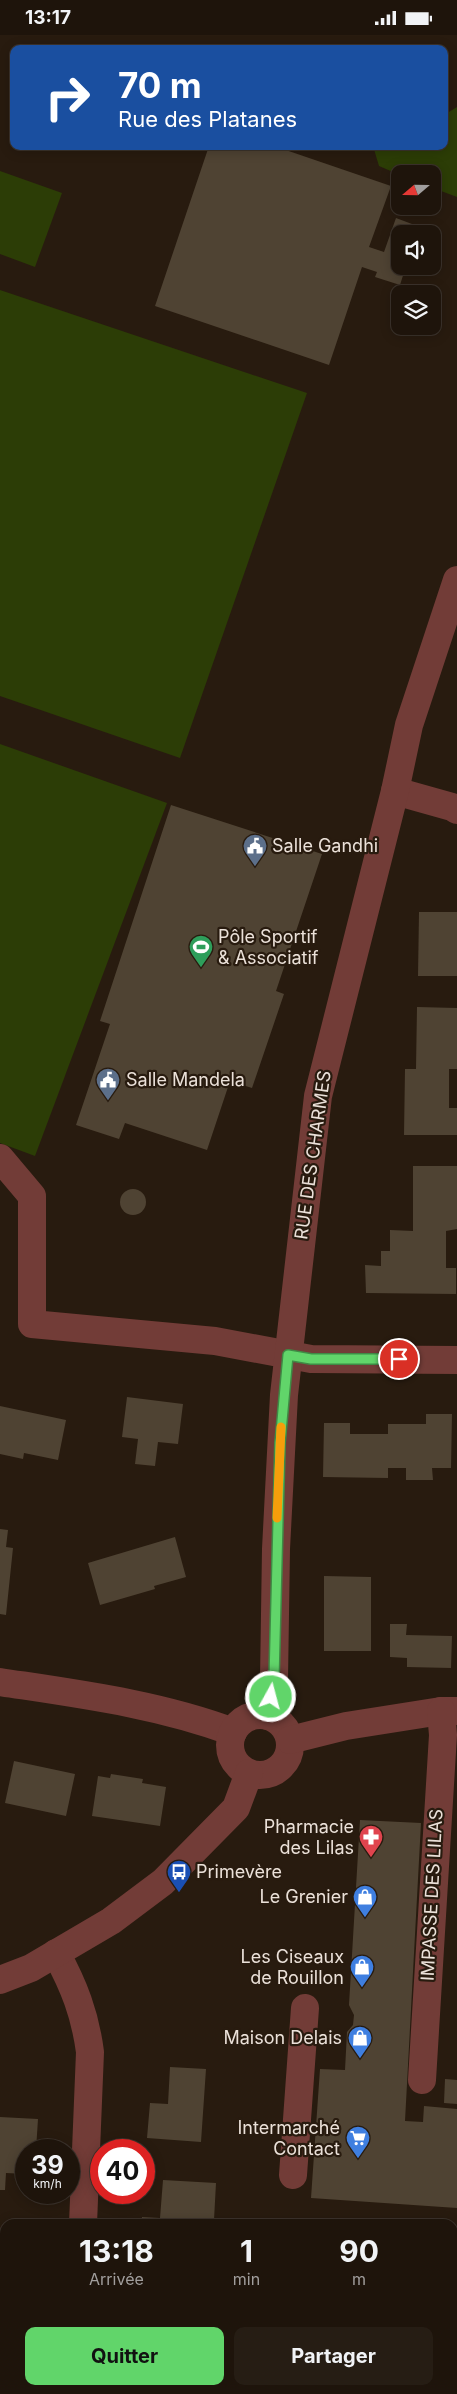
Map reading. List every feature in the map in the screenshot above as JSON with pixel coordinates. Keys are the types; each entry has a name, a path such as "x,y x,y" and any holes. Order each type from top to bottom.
{"street":[{"name":"RUE DES CHARMES","path":"268,1716 274,1679 280,1453 288,1355 318,1096 394,791 408,725 457,580"},
{"path":"394,791 457,810"},
{"path":"0,1158 32,1196 32,1324 215,1341 311,1359 457,1360"},
{"path":"0,1682 106,1698 168,1710 233,1732"},
{"path":"290,1739 346,1726 449,1711"},
{"name":"IMPASSE DES LILAS","path":"422,2080 443,1735 449,1711"},
{"path":"261,1715 268,1716 283,1724 290,1739 288,1755 280,1767 266,1774 249,1773 242,1769 232,1756 231,1740 233,1732 242,1721 248,1718 261,1715"},
{"path":"0,1980 31,1968 111,1921 163,1882 236,1808 249,1773"},
{"path":"56,1953 73,1984 87,2027 90,2052 83,2219"},
{"path":"293,2175 305,2008"}],"green space":[{"path":"457,107 457,197 441,191 441,165 391,165 391,171 379,166 374,150 448,150 448,113"},
{"path":"0,171 62,193 35,267 0,254"},
{"path":"0,290 307,393 180,758 0,696"},
{"path":"0,744 167,803 35,1156 0,1143"}],"building":[{"path":"208,150 286,150 391,186 369,247 384,252 391,232 391,275 403,275 400,285 375,277 377,272 362,267 329,365 155,306"},
{"path":"396,218 415,225 394,225"},
{"name":"Pôle Sportif & Associatif","path":"171,805 322,854 276,991 284,994 252,1088 230,1081 207,1150 125,1123 119,1139 76,1125 110,1024 100,1021"},
{"path":"419,912 457,912 457,976 418,976"},
{"path":"417,1007 457,1008 457,1069 449,1069 449,1108 457,1108 457,1135 404,1135 405,1069 416,1069"},
{"path":"413,1166 457,1166 457,1229 446,1231 446,1268 456,1268 456,1294 366,1293 365,1265 381,1266 381,1251 390,1251 390,1230 413,1231"},
{"path":"133,1189 142,1193 146,1202 142,1211 133,1215 124,1211 120,1202 124,1193"},
{"path":"127,1397 183,1404 178,1444 158,1442 155,1466 135,1464 138,1439 122,1437"},
{"path":"0,1406 66,1420 58,1460 24,1453 23,1459 0,1454"},
{"path":"426,1414 452,1414 451,1468 432,1468 433,1480 406,1480 406,1468 388,1468 388,1478 323,1477 324,1423 350,1423 350,1434 388,1434 388,1424 426,1424"},
{"path":"0,1529 8,1530 6,1547 13,1548 6,1615 0,1614"},
{"path":"175,1537 186,1577 154,1586 155,1589 100,1605 88,1563"},
{"path":"324,1576 371,1577 371,1651 324,1651"},
{"path":"390,1624 407,1624 406,1635 452,1636 451,1668 407,1667 407,1658 390,1657"},
{"path":"14,1761 75,1774 66,1816 5,1803"},
{"path":"111,1774 143,1779 142,1783 166,1787 160,1826 92,1816 98,1776 110,1778"},
{"path":"360,1820 421,1823 405,2121 423,2122 424,2106 457,2109 457,2208 311,2198 320,2069 345,2070 347,2032 353,2025 354,2015 349,2005"},
{"path":"170,2067 206,2069 201,2142 147,2138 150,2103 168,2104"},
{"path":"445,2079 457,2080 457,2104 444,2103"},
{"path":"0,2117 38,2119 37,2139 15,2139 15,2173 6,2173 5,2190 0,2190"},
{"path":"163,2180 216,2183 214,2219 142,2219 142,2217 160,2218"}],"slow traffic":[{"path":"277,1518 281,1427"}],"place":[{"name":"Salle Gandhi","path":"255,867"},
{"name":"Pôle Sportif & Associatif","path":"201,968"},
{"name":"Salle Mandela","path":"108,1101"},
{"name":"Pharmacie des Lilas","path":"371,1858"},
{"name":"Primevère","path":"179,1893"},
{"name":"Le Grenier","path":"365,1918"},
{"name":"Les Ciseaux de Rouillon","path":"362,1988"},
{"name":"Maison Delais","path":"360,2059"},
{"name":"Intermarché Contact","path":"358,2159"}],"route":[{"path":"271,1697 274,1679 280,1443 288,1355 311,1359 399,1359"}]}
